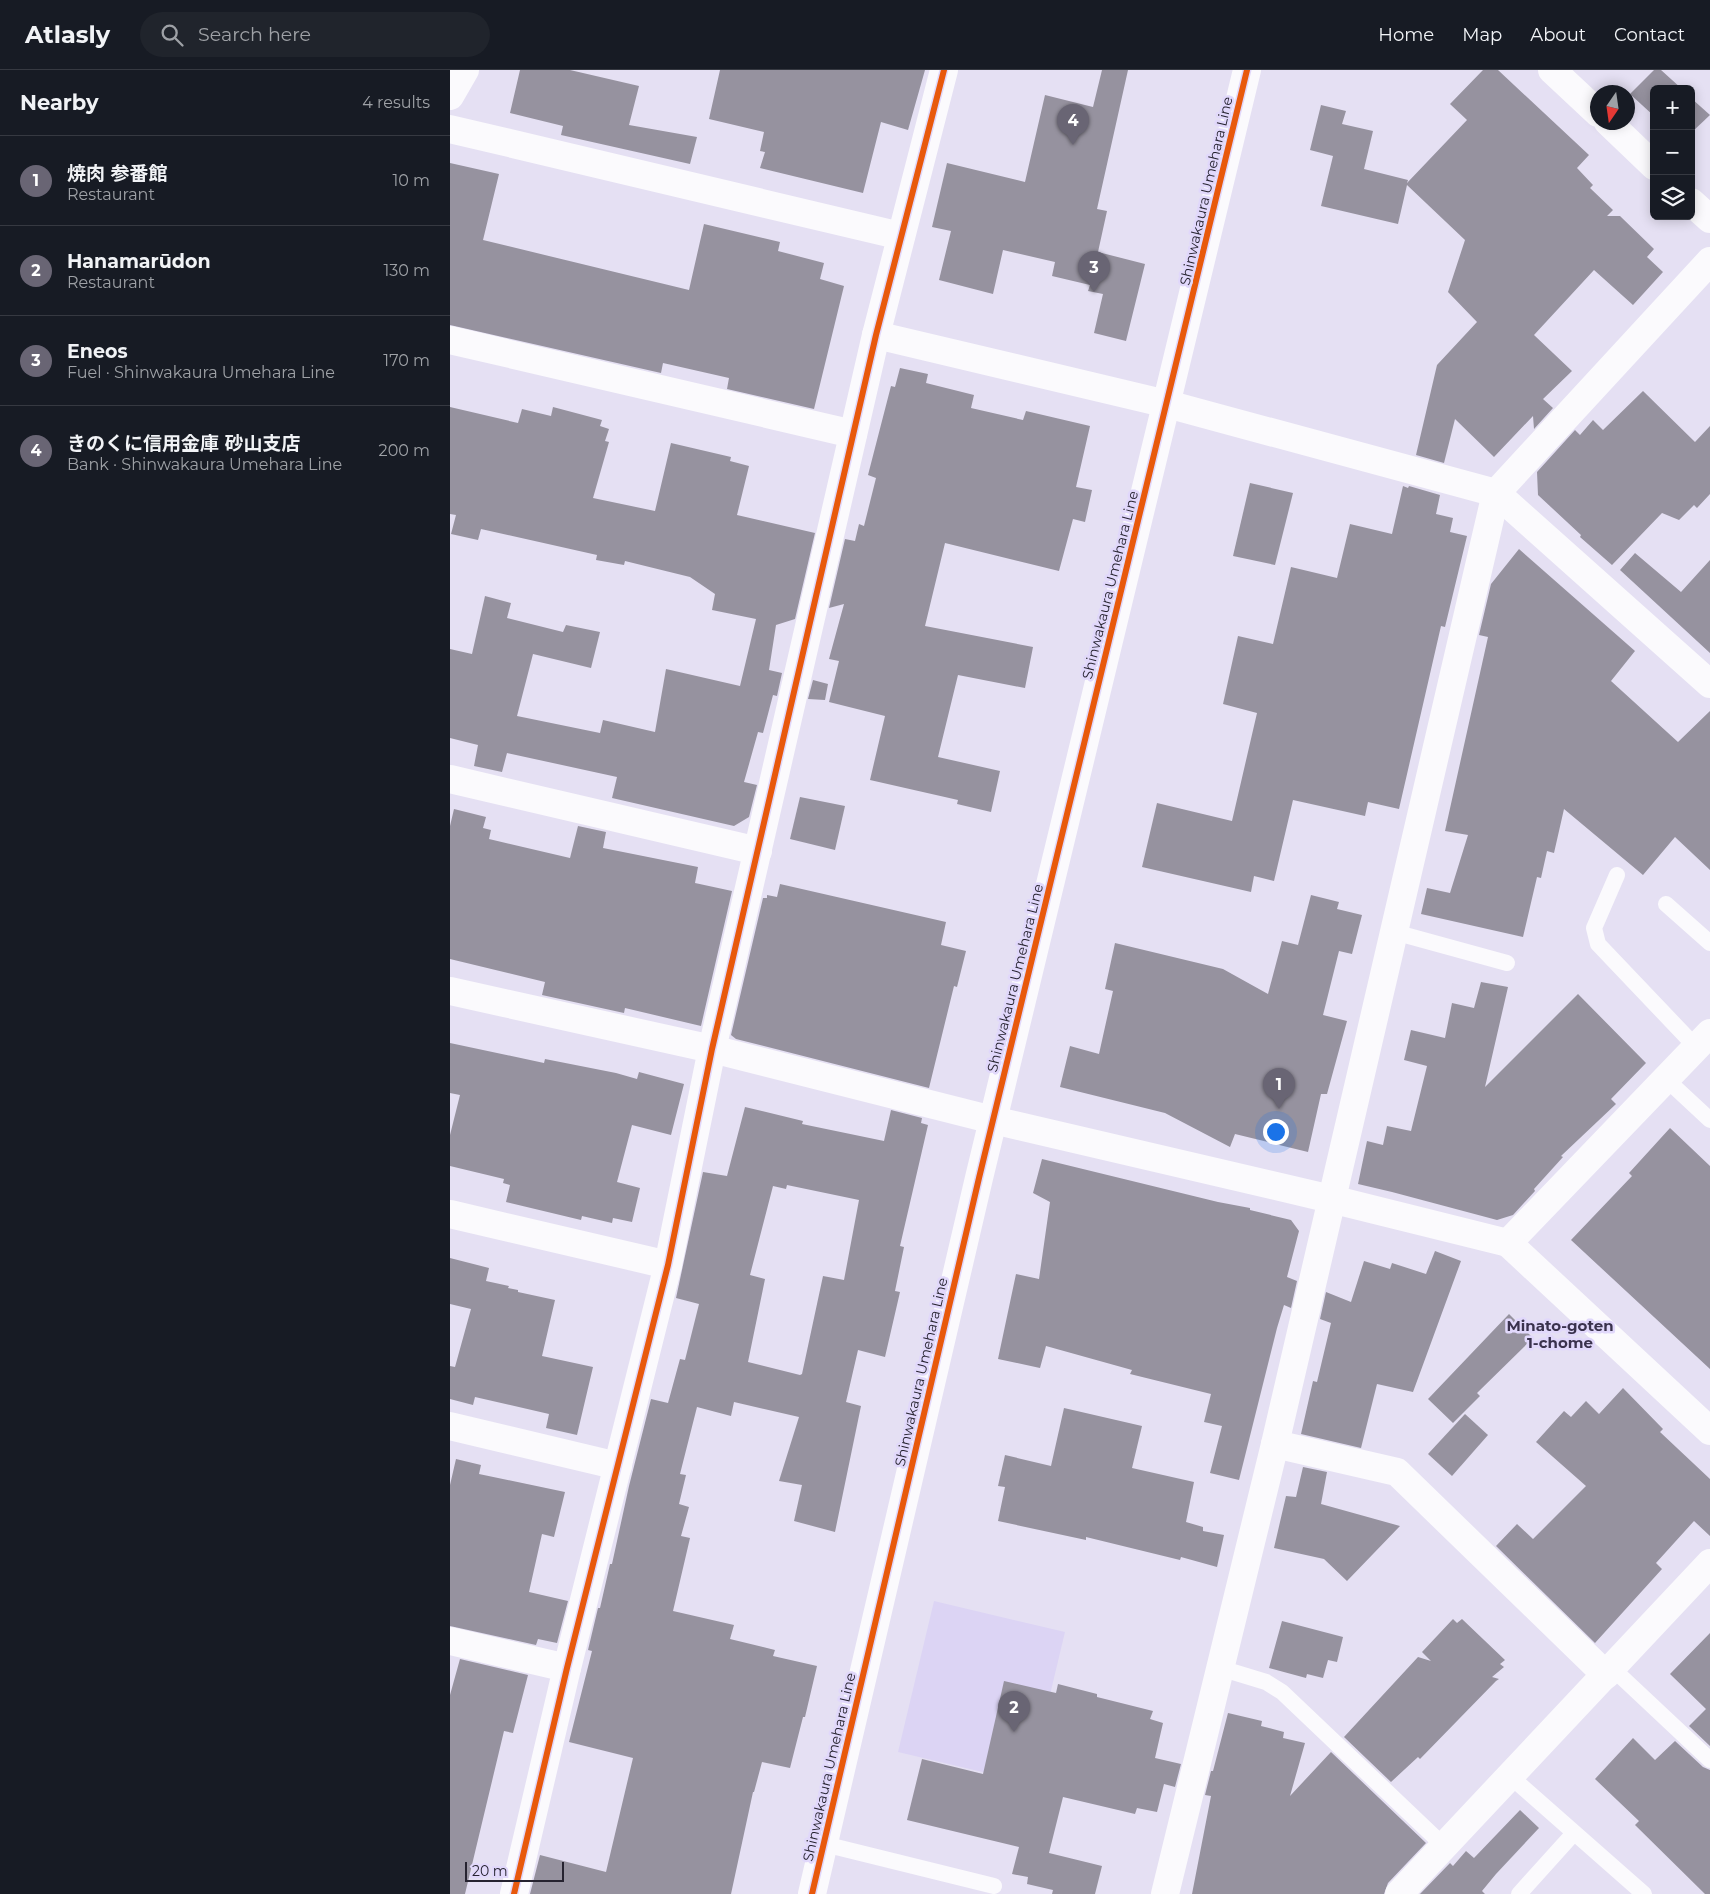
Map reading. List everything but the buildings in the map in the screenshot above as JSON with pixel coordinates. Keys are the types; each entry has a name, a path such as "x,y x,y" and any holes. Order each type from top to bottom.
{"street":[{"path":"450,96 465,70"},
{"path":"514,1894 567,1668 668,1265 712,1049 853,434 876,335 944,70"},
{"name":"Shinwakaura Umehara Line","path":"812,1894 993,1120 1248,70"},
{"path":"1552,70 1590,106"},
{"path":"450,129 901,236"},
{"path":"1616,130 1650,162"},
{"path":"1695,206 1710,219"},
{"path":"1165,1894 1275,1444 1496,493 1710,262"},
{"path":"876,335 1167,404 1496,493 1710,684"},
{"path":"450,340 853,434"},
{"path":"450,779 758,851"},
{"path":"450,991 712,1049 993,1120 1331,1199 1508,1243 1710,1431"},
{"path":"1508,1243 1703,1040"},
{"path":"450,1214 668,1265"},
{"path":"450,1426 618,1466"},
{"path":"1275,1444 1397,1472 1609,1671"},
{"path":"1399,1894 1710,1563"},
{"path":"450,1641 567,1668"}],"lane":[{"path":"1617,875 1594,928 1598,944 1703,1040"},
{"path":"1666,904 1710,943"},
{"path":"1394,932 1507,963"},
{"path":"1666,1079 1710,1120"},
{"path":"1220,1668 1266,1682 1282,1692 1444,1846"},
{"path":"1609,1671 1710,1760"},
{"path":"1510,1776 1644,1894"},
{"path":"1519,1894 1574,1833"},
{"path":"824,1844 994,1886"}],"shaded area":[{"path":"934,1601 1065,1632 1029,1783 898,1752"}],"cycle path":[{"path":"514,1894 567,1668 668,1265 712,1049 876,335 944,70"},
{"path":"812,1894 979,1178 1247,70"}],"place":[{"name":"きのくに信用金庫 砂山支店","path":"1073,145"},
{"name":"Eneos","path":"1094,292"},
{"name":"焼肉 参番館","path":"1279,1109"},
{"name":"Hanamarūdon","path":"1014,1732"}],"district":[{"name":"Minato-goten 1-chome","path":"1560,1334"}]}
